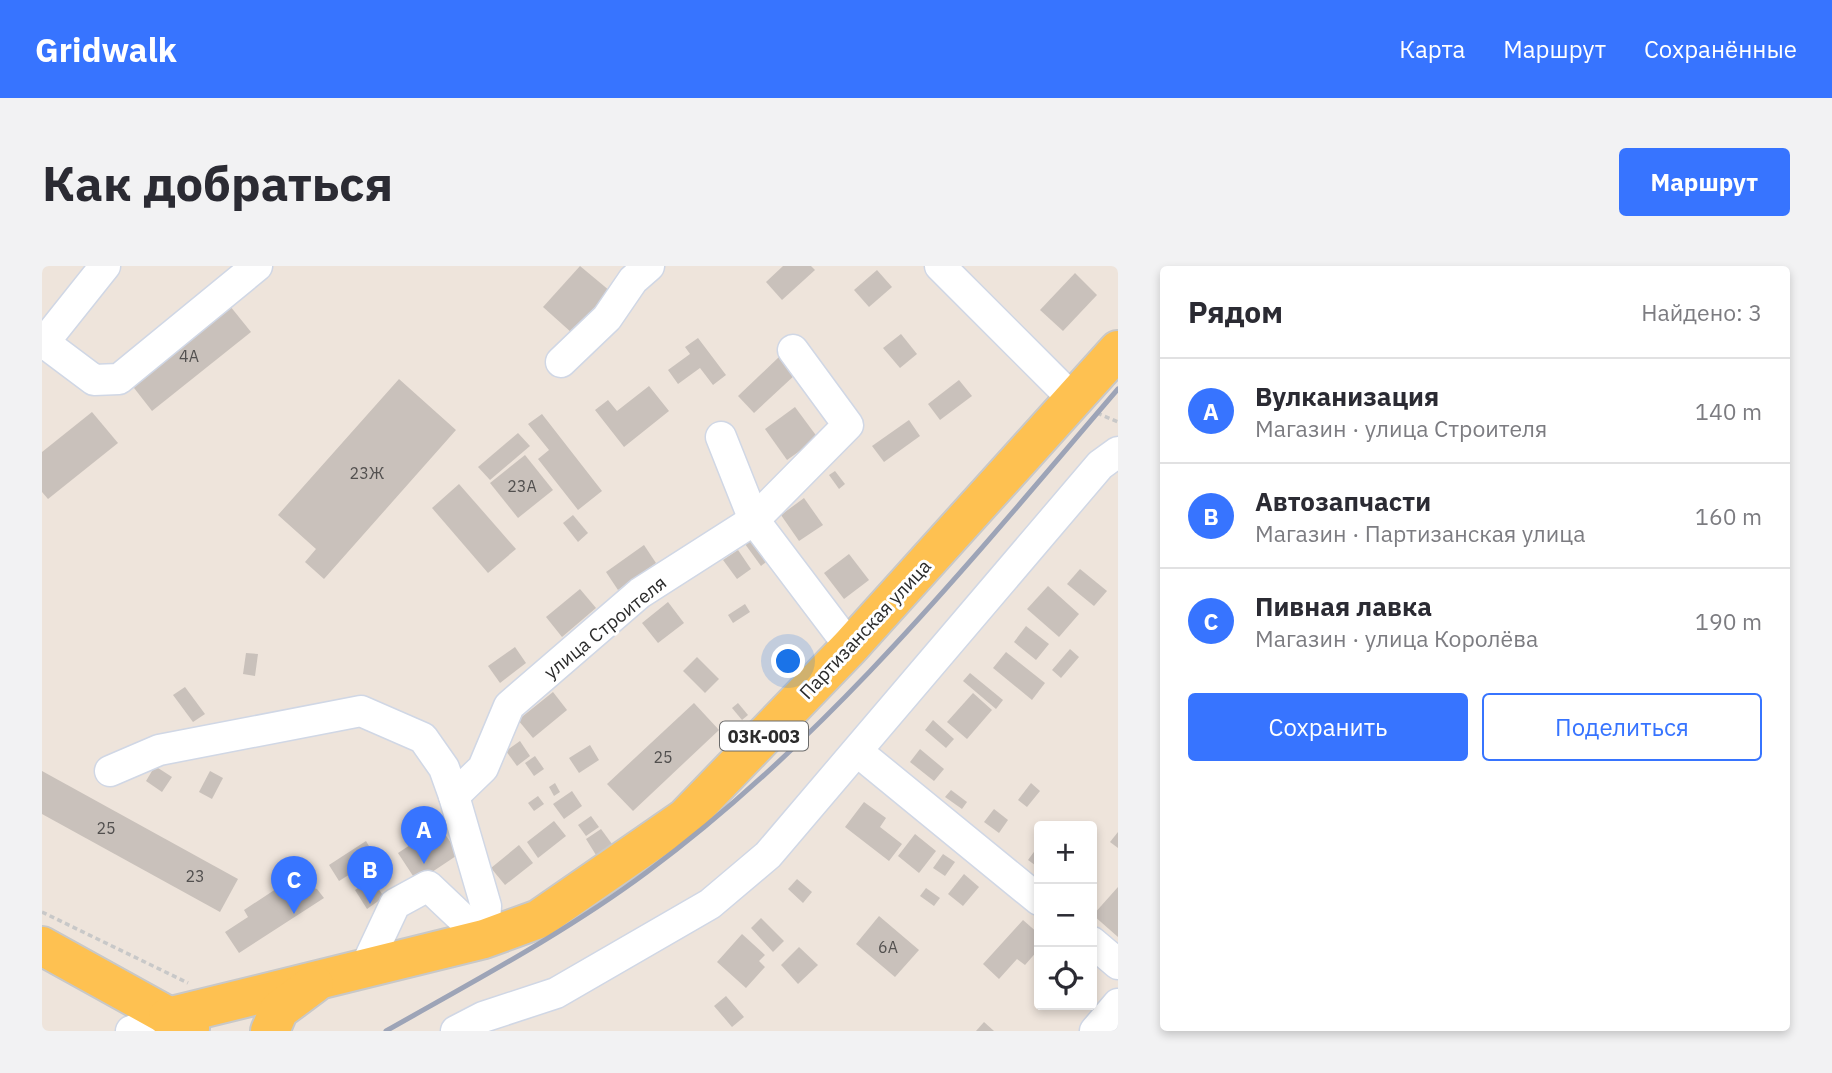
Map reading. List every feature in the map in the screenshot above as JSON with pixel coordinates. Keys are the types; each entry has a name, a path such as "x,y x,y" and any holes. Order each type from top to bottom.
{"main road":[{"name":"Партизанская улица","path":"181,1024 266,991 316,983 484,939 539,919 685,818 849,647 1075,401 1118,350"},
{"path":"42,946 181,1024"},
{"name":"03К-003","path":"270,1031 279,1010 316,983"}],"street":[{"path":"105,266 43,343 94,380 120,379 257,266"},
{"path":"561,362 607,318 633,280 649,266"},
{"path":"940,266 1075,401"},
{"name":"улица Строителя","path":"454,796 483,768 509,706 640,593 754,520 848,425 793,350"},
{"path":"721,437 754,520 849,647"},
{"path":"456,1031 483,1017 556,993 709,904 768,855 1100,465 1118,452"},
{"path":"110,771 159,750 361,711 423,738 444,768 454,796 486,906 484,939"},
{"path":"858,752 1034,896"},
{"path":"365,970 395,904 428,886 484,939"},
{"path":"1097,946 1118,964"},
{"path":"1094,1031 1118,1004"},
{"path":"131,1031 181,1024"}],"path":[{"path":"42,912 198,988"}],"building":[{"path":"580,266 610,291 572,333 543,307"},
{"path":"783,266 811,266 815,270 782,300 766,282"},
{"path":"877,270 892,287 869,307 854,290"},
{"path":"1075,273 1097,295 1063,331 1040,310"},
{"path":"226,301 251,332 152,411 127,379"},
{"path":"901,334 917,354 900,368 883,348"},
{"path":"698,338 726,375 713,385 700,368 678,384 668,370 690,354 685,347"},
{"path":"780,356 796,374 754,413 738,396"},
{"path":"399,379 456,430 324,579 305,562 316,549 278,515"},
{"path":"959,380 972,396 940,420 928,404"},
{"path":"649,386 669,411 624,447 595,410 608,400 617,411"},
{"path":"795,407 818,438 787,460 765,429"},
{"path":"92,412 118,443 48,499 42,492 42,452"},
{"path":"542,414 602,491 578,510 538,459 549,450 528,424"},
{"path":"909,420 920,436 884,462 872,446"},
{"path":"518,433 530,446 490,480 478,467"},
{"path":"525,455 553,490 518,518 490,483"},
{"path":"835,471 845,484 839,489 829,475"},
{"path":"459,484 516,549 488,573 432,508"},
{"path":"804,498 823,525 799,541 781,515"},
{"path":"573,515 588,533 578,542 563,523"},
{"path":"755,536 771,558 761,566 745,544"},
{"path":"644,545 656,563 618,590 606,572"},
{"path":"738,550 751,569 737,579 723,560"},
{"path":"849,554 869,580 844,599 824,573"},
{"path":"1080,569 1107,591 1094,606 1067,584"},
{"path":"1048,586 1079,614 1059,637 1027,609"},
{"path":"580,589 596,608 562,637 546,617"},
{"path":"668,602 684,623 658,643 642,623"},
{"path":"745,604 750,612 733,623 728,615"},
{"path":"1026,626 1049,644 1036,660 1014,642"},
{"path":"515,647 526,663 500,683 488,666"},
{"path":"1070,649 1079,657 1061,678 1052,670"},
{"path":"1006,652 1045,683 1032,700 993,668"},
{"path":"246,653 258,654 255,676 243,674"},
{"path":"697,657 719,679 705,693 683,671"},
{"path":"970,673 1003,700 996,709 963,681"},
{"path":"185,687 205,714 193,722 173,695"},
{"path":"553,692 567,710 533,738 518,720"},
{"path":"973,693 992,710 967,739 947,722"},
{"path":"694,703 719,730 633,811 607,784"},
{"path":"738,703 748,715 742,720 732,708"},
{"path":"933,720 954,739 946,748 925,730"},
{"path":"520,741 530,756 517,766 506,751"},
{"path":"590,745 599,760 579,773 569,758"},
{"path":"920,749 944,769 934,781 910,762"},
{"path":"535,756 544,769 534,776 525,763"},
{"path":"155,766 172,777 162,792 146,781"},
{"path":"42,771 238,879 220,912 42,814"},
{"path":"210,771 223,778 212,799 199,792"},
{"path":"555,783 560,792 554,796 549,787"},
{"path":"1031,783 1040,791 1027,807 1018,800"},
{"path":"951,790 967,802 962,809 945,797"},
{"path":"572,791 582,806 564,819 553,804"},
{"path":"538,796 544,804 534,811 528,803"},
{"path":"864,802 886,818 880,827 902,844 889,861 845,827"},
{"path":"994,809 1008,820 999,833 984,822"},
{"path":"591,816 599,827 586,836 578,825"},
{"path":"554,821 566,836 538,858 527,842"},
{"path":"439,826 459,854 417,882 398,853"},
{"path":"601,829 612,844 596,855 586,839"},
{"path":"1118,832 1118,848 1110,842"},
{"path":"915,834 936,851 919,873 898,856"},
{"path":"366,841 376,858 339,881 329,865"},
{"path":"519,845 533,863 505,885 491,868"},
{"path":"1034,852 1034,864 1028,860"},
{"path":"943,854 955,862 945,876 933,868"},
{"path":"964,874 979,887 963,906 948,894"},
{"path":"372,879 384,897 367,909 355,890"},
{"path":"797,879 812,892 803,903 788,889"},
{"path":"299,883 317,889 324,898 239,953 225,932 248,917 244,910 282,885"},
{"path":"1118,887 1118,937 1097,919 1097,911"},
{"path":"926,888 940,898 934,906 920,896"},
{"path":"879,916 919,950 895,977 856,944"},
{"path":"761,918 784,941 773,952 751,928"},
{"path":"1023,920 1034,930 1034,955 1025,965 1017,959 999,979 983,964"},
{"path":"742,934 765,955 759,961 765,967 746,988 717,962"},
{"path":"799,947 818,965 798,984 781,965"},
{"path":"726,996 744,1017 732,1027 714,1006"},
{"path":"984,1022 994,1031 976,1031"}],"railway":[{"path":"386,1031 584,916 647,872 713,820 776,764 896,644 1118,389"}],"place":[{"name":"Вулканизация","path":"424,864"},
{"name":"Автозапчасти","path":"370,904"},
{"name":"Пивная лавка","path":"294,914"}]}
